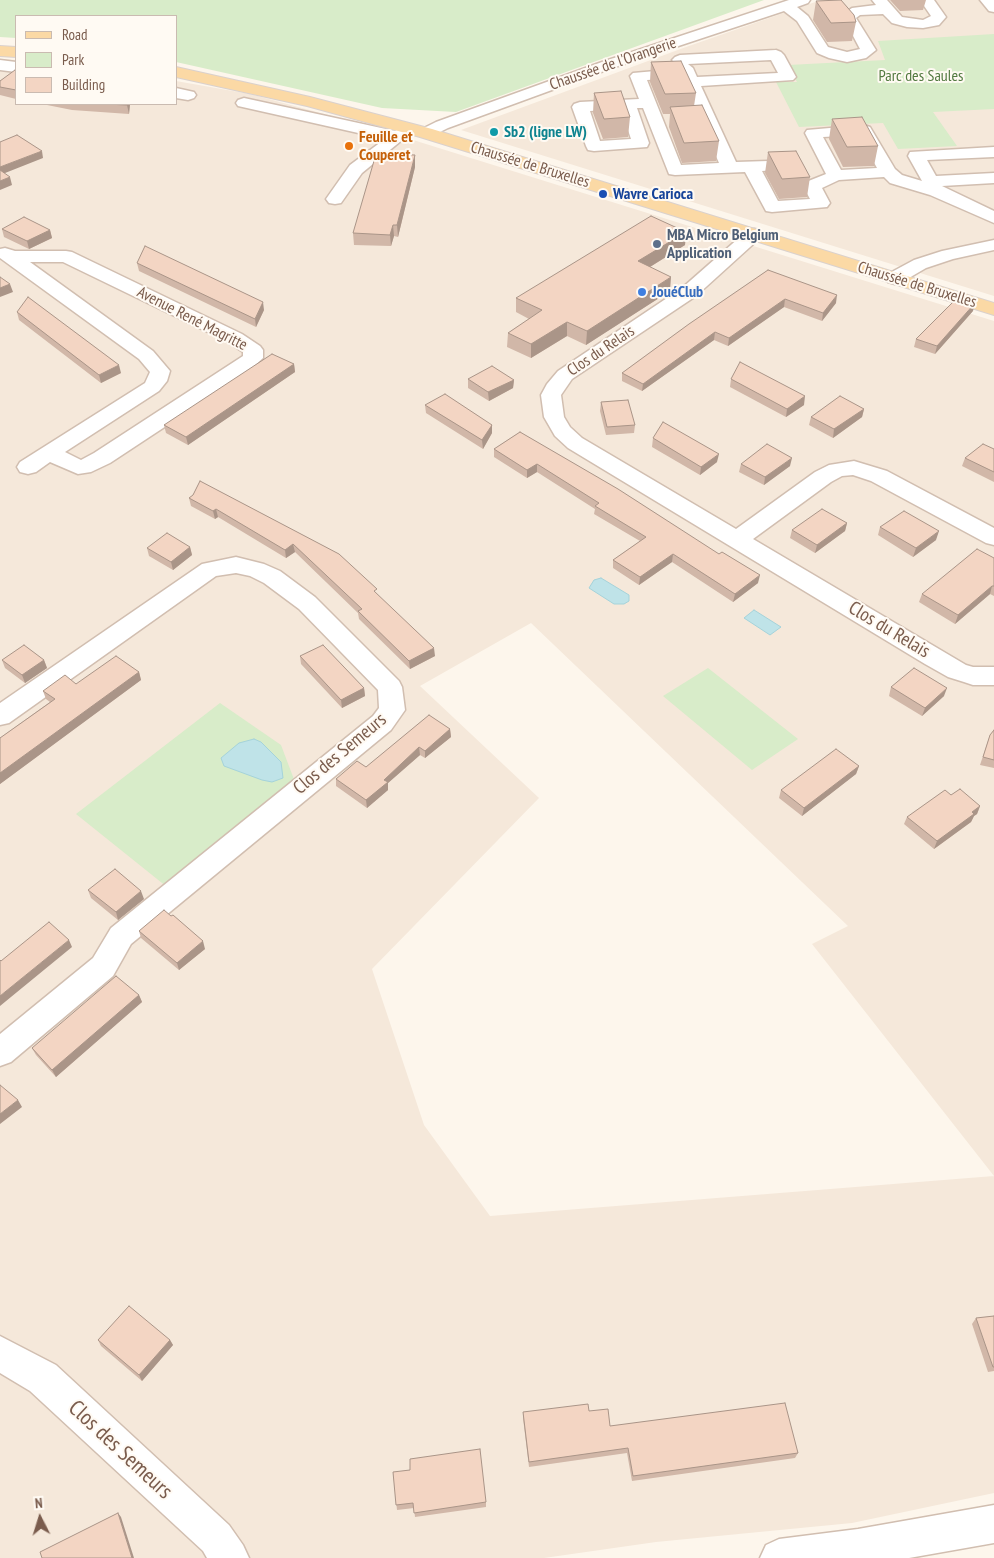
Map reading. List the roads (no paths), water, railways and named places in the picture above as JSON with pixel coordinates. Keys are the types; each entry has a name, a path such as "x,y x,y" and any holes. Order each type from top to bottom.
{"main road":[{"path":"0,51 15,52"},
{"name":"Chaussée de Bruxelles","path":"178,72 310,102 402,132 426,133 994,308"}],"street":[{"name":"Chaussée de l'Orangerie","path":"426,133 442,125 665,46 803,0"},
{"path":"785,6 796,12 803,19 822,50 834,55 847,57 861,55 868,50 849,15 882,4 893,17 901,22 928,24 938,20 939,17 927,0"},
{"path":"988,0 994,0"},
{"path":"988,0 994,8"},
{"path":"665,46 687,72 729,166"},
{"path":"687,72 788,77 776,55 687,72 638,76 675,170 781,165"},
{"path":"0,64 15,67"},
{"path":"244,103 402,132"},
{"path":"627,104 648,103"},
{"path":"689,119 706,118"},
{"path":"655,121 672,120"},
{"path":"835,175 813,133 864,130 891,176 904,182 934,186 994,178"},
{"path":"335,200 356,169 402,132"},
{"path":"994,152 916,156 934,186 994,218"},
{"path":"751,167 772,207 821,204 808,178 826,182 835,175 888,172"},
{"name":"Clos du Relais","path":"754,234 689,292 565,375 554,388 551,405 562,431 576,442 957,671 973,676 994,676"},
{"path":"896,278 920,264 948,255 994,245"},
{"name":"Avenue René Magritte","path":"5,253 66,256 235,338 253,350 252,358 241,368 102,458 83,467 78,467 49,453"},
{"name":"Avenue René Magritte","path":"5,253 146,354 160,371 157,381 152,387 28,467"},
{"path":"738,539 824,477 837,470 854,468 879,476 994,538"},
{"name":"Clos des Semeurs","path":"0,716 210,569 236,565 256,569 272,577 307,603 390,687 392,710 382,724 121,936 103,967 0,1052"},
{"name":"Clos des Semeurs","path":"0,1354 43,1378 216,1538 230,1558"},
{"path":"779,1558 858,1548 994,1524"}],"water":[{"path":"601,578 629,595 629,601 624,604 614,604 589,588 594,580"},
{"path":"754,610 781,627 770,635 744,618"},
{"path":"254,739 261,742 281,762 283,778 272,782 262,780 224,766 221,758 239,743"}],"place":[{"name":"Sb2 (ligne LW)","path":"494,132"},
{"name":"Feuille et Couperet","path":"349,146"},
{"name":"Wavre Carioca","path":"603,194"},
{"name":"MBA Micro Belgium Application","path":"657,244"},
{"name":"JouéClub","path":"642,292"}],"park label":[{"name":"Parc des Saules","path":"921,76"}]}
